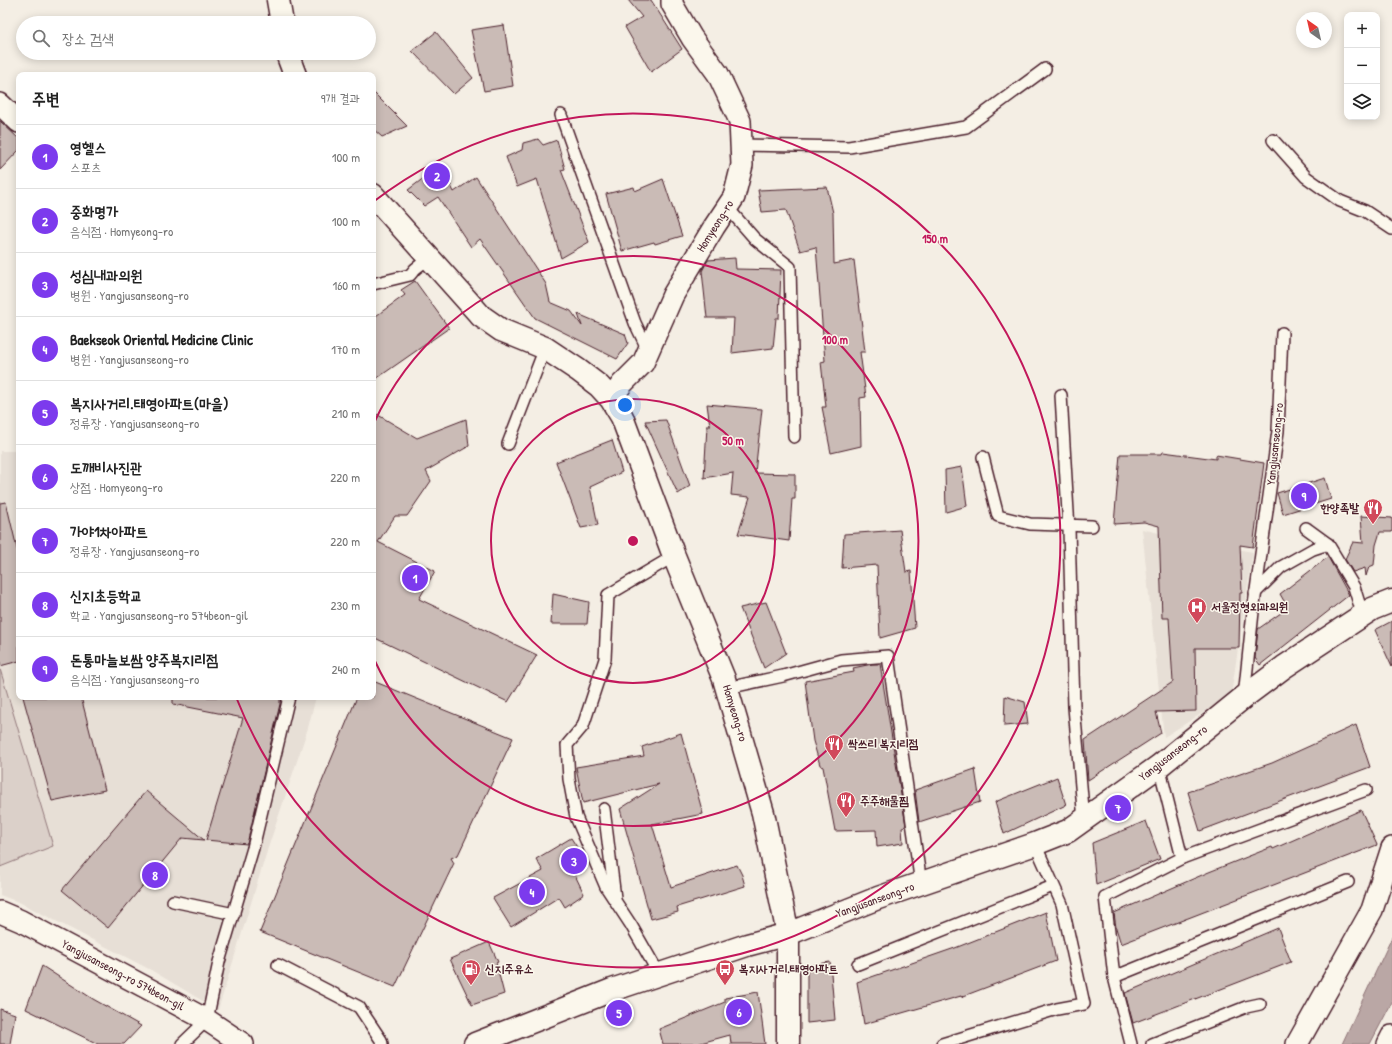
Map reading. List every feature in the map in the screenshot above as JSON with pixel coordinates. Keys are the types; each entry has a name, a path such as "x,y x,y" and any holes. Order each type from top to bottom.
{"street":[{"path":"278,0 281,16"},
{"name":"Homyeong-ro","path":"611,399 622,384 643,363 673,295 734,197 742,165 740,121 718,74 692,38 672,4 672,0"},
{"path":"289,60 294,72"},
{"path":"0,104 16,119"},
{"name":"Homyeong-ro","path":"376,198 481,316 501,330 545,348 599,386 611,399 622,416 674,556 727,688 763,813 788,934 788,1044"},
{"name":"Yangjusanseong-ro","path":"475,1044 605,993 659,974 788,934 857,906 1068,831 1159,766 1244,697 1284,667 1372,609 1392,601"},
{"path":"1297,1044 1372,910 1392,848"},
{"name":"Yangjusanseong-ro 574beon-gil","path":"0,912 21,920 207,1020 243,1044"},
{"path":"1388,1044 1392,1036"}],"lane":[{"path":"741,145 849,147 966,127 1045,69"},
{"path":"561,115 635,323 648,351"},
{"path":"1273,140 1306,177 1340,201 1365,211 1392,229"},
{"path":"727,207 754,240 790,267 794,437"},
{"path":"376,283 410,275 429,258"},
{"name":"Yangjusanseong-ro","path":"1244,697 1255,593 1278,431 1282,333"},
{"path":"508,444 545,348"},
{"path":"1061,395 1069,525 1074,707 1084,820"},
{"path":"983,457 998,516 1030,524 1092,526"},
{"path":"1306,528 1328,544 1354,587 1363,616"},
{"path":"1255,593 1281,567 1313,549 1328,544"},
{"path":"659,974 631,925 606,887 576,817 569,779 567,745 583,726 605,659 608,595 674,556"},
{"path":"727,688 784,676 841,660 888,656 921,884"},
{"path":"182,1044 207,1020 219,962 253,848 288,700"},
{"path":"1159,766 1182,858"},
{"path":"1131,1044 1114,977 1105,897 1182,858 1366,790"},
{"path":"604,809 616,901"},
{"path":"942,1044 1057,1008 1084,1004 1062,904 1035,844"},
{"path":"1114,977 1348,882"},
{"path":"858,964 1053,886"},
{"path":"174,901 234,914"},
{"path":"278,965 358,1007 382,1044"},
{"path":"1152,1044 1260,1004"}],"shaded area":[{"path":"0,451 16,451 16,700 315,700 308,728 268,848 218,1010 151,970 21,903 0,895"},
{"name":"서울정형외과의원","path":"1142,529 1201,543 1253,552 1231,695 1164,737"},
{"path":"0,669 53,846 0,867"},
{"path":"1392,937 1392,1002 1370,1044 1342,1044"}],"building":[{"path":"628,0 651,0 682,49 651,72 625,27 642,17"},
{"path":"504,25 513,86 484,91 471,30"},
{"path":"436,32 473,78 454,94 412,51"},
{"path":"376,95 407,126 382,137 376,132"},
{"path":"0,121 16,136 16,153 0,170"},
{"path":"538,139 543,145 557,140 565,169 561,170 589,242 561,258 537,179 517,187 506,157 522,150 523,143"},
{"path":"441,165 454,192 476,177 546,284 550,302 571,311 582,326 578,314 625,334 628,343 617,359 535,318 480,239 471,247 438,197 424,206 408,190"},
{"path":"663,179 682,236 655,244 654,242 622,251 606,194 634,187 635,191"},
{"path":"827,187 833,213 834,264 854,260 865,352 860,352 866,397 860,398 861,446 831,453 822,407 826,407 821,362 825,361 816,247 800,251 786,210 762,212 758,190"},
{"path":"735,258 736,269 781,270 779,318 776,318 773,348 732,353 734,318 707,318 702,271 708,260"},
{"path":"415,281 449,328 376,379 376,316 405,295 401,290"},
{"path":"707,404 762,409 755,473 795,474 795,499 792,499 789,541 738,534 750,497 731,495 733,473 704,478 707,426 710,426"},
{"path":"376,414 417,438 466,419 469,446 426,471 431,481 407,516 395,516 378,542 435,571 419,599 537,655 508,702 376,638"},
{"path":"666,420 690,486 678,494 645,421"},
{"path":"612,440 622,472 590,487 598,525 581,528 556,462"},
{"path":"1163,452 1216,459 1216,455 1264,463 1253,547 1240,545 1242,593 1240,593 1239,648 1195,648 1196,711 1156,712 1161,733 1088,780 1085,740 1173,682 1169,618 1162,618 1159,526 1144,522 1114,524 1120,454 1162,454"},
{"path":"962,467 967,506 946,512 945,470"},
{"path":"1325,478 1331,499 1283,514 1277,493"},
{"path":"6,502 16,544 16,662 0,666 0,503"},
{"path":"1361,516 1392,518 1392,532 1380,532 1376,545 1374,565 1369,567 1366,576 1365,568 1353,572 1345,559 1353,542 1363,543"},
{"path":"900,530 906,572 911,571 915,628 880,638 877,565 842,568 844,534"},
{"path":"1328,557 1349,595 1260,665 1255,658 1258,629 1288,608 1280,594"},
{"path":"553,594 589,602 587,624 551,624"},
{"path":"766,602 786,653 764,668 740,608"},
{"path":"1392,621 1392,667 1375,630"},
{"path":"880,664 906,826 902,827 903,843 877,847 876,830 835,831 823,767 820,765 813,741 805,681 854,672 853,668"},
{"path":"376,682 513,738 458,855 451,858 454,863 395,987 260,932 356,700 376,700"},
{"path":"1005,696 1025,702 1028,724 1004,726"},
{"path":"24,700 82,700 105,790 52,801"},
{"path":"173,700 280,700 247,844 206,840 243,718 173,704"},
{"path":"1356,725 1370,767 1200,831 1188,792 1272,763"},
{"path":"681,733 703,814 652,824 671,887 737,865 745,886 677,907 678,912 651,919 620,809 659,784 583,803 576,767 644,756 642,747"},
{"path":"975,769 980,802 919,822 915,790"},
{"path":"1057,777 1066,805 1004,834 995,802"},
{"path":"146,791 204,840 182,838 108,928 62,890"},
{"path":"1361,810 1377,845 1121,944 1116,928 1114,913 1209,872 1272,847 1273,849"},
{"path":"1146,821 1160,859 1096,885 1092,843"},
{"path":"571,838 586,861 573,871 584,894 565,907 559,897 511,927 493,898 543,871 536,859"},
{"path":"1046,912 1056,961 961,997 864,1024 857,982 955,948"},
{"path":"1278,928 1291,962 1133,1023 1125,993"},
{"path":"489,942 498,962 496,963 504,994 472,1005 450,959"},
{"path":"830,962 835,1020 807,1023 807,966"},
{"path":"42,966 93,999 141,1026 124,1044 98,1044 26,1009"},
{"path":"758,992 765,1044 731,1044 730,1035 697,1044 663,1044 659,1029 725,1002 725,998"},
{"path":"0,1009 15,1014 10,1044 0,1044"}],"place":[{"name":"중화명가","path":"437,176"},
{"name":"돈통마늘보쌈 양주복지리점","path":"1304,496"},
{"name":"한양족발","path":"1373,525"},
{"name":"영헬스","path":"415,578"},
{"name":"서울정형외과의원","path":"1197,624"},
{"name":"싹쓰리 복지리점","path":"834,761"},
{"name":"가야1차아파트","path":"1118,808"},
{"name":"주주해물찜","path":"846,818"},
{"name":"성심내과의원","path":"574,861"},
{"name":"신지초등학교","path":"155,875"},
{"name":"Baekseok Oriental Medicine Clinic","path":"532,892"},
{"name":"신지주유소","path":"471,986"},
{"name":"복지사거리.태영아파트","path":"725,986"},
{"name":"도깨비사진관","path":"739,1012"},
{"name":"복지사거리.태영아파트(마을)","path":"619,1013"}]}
